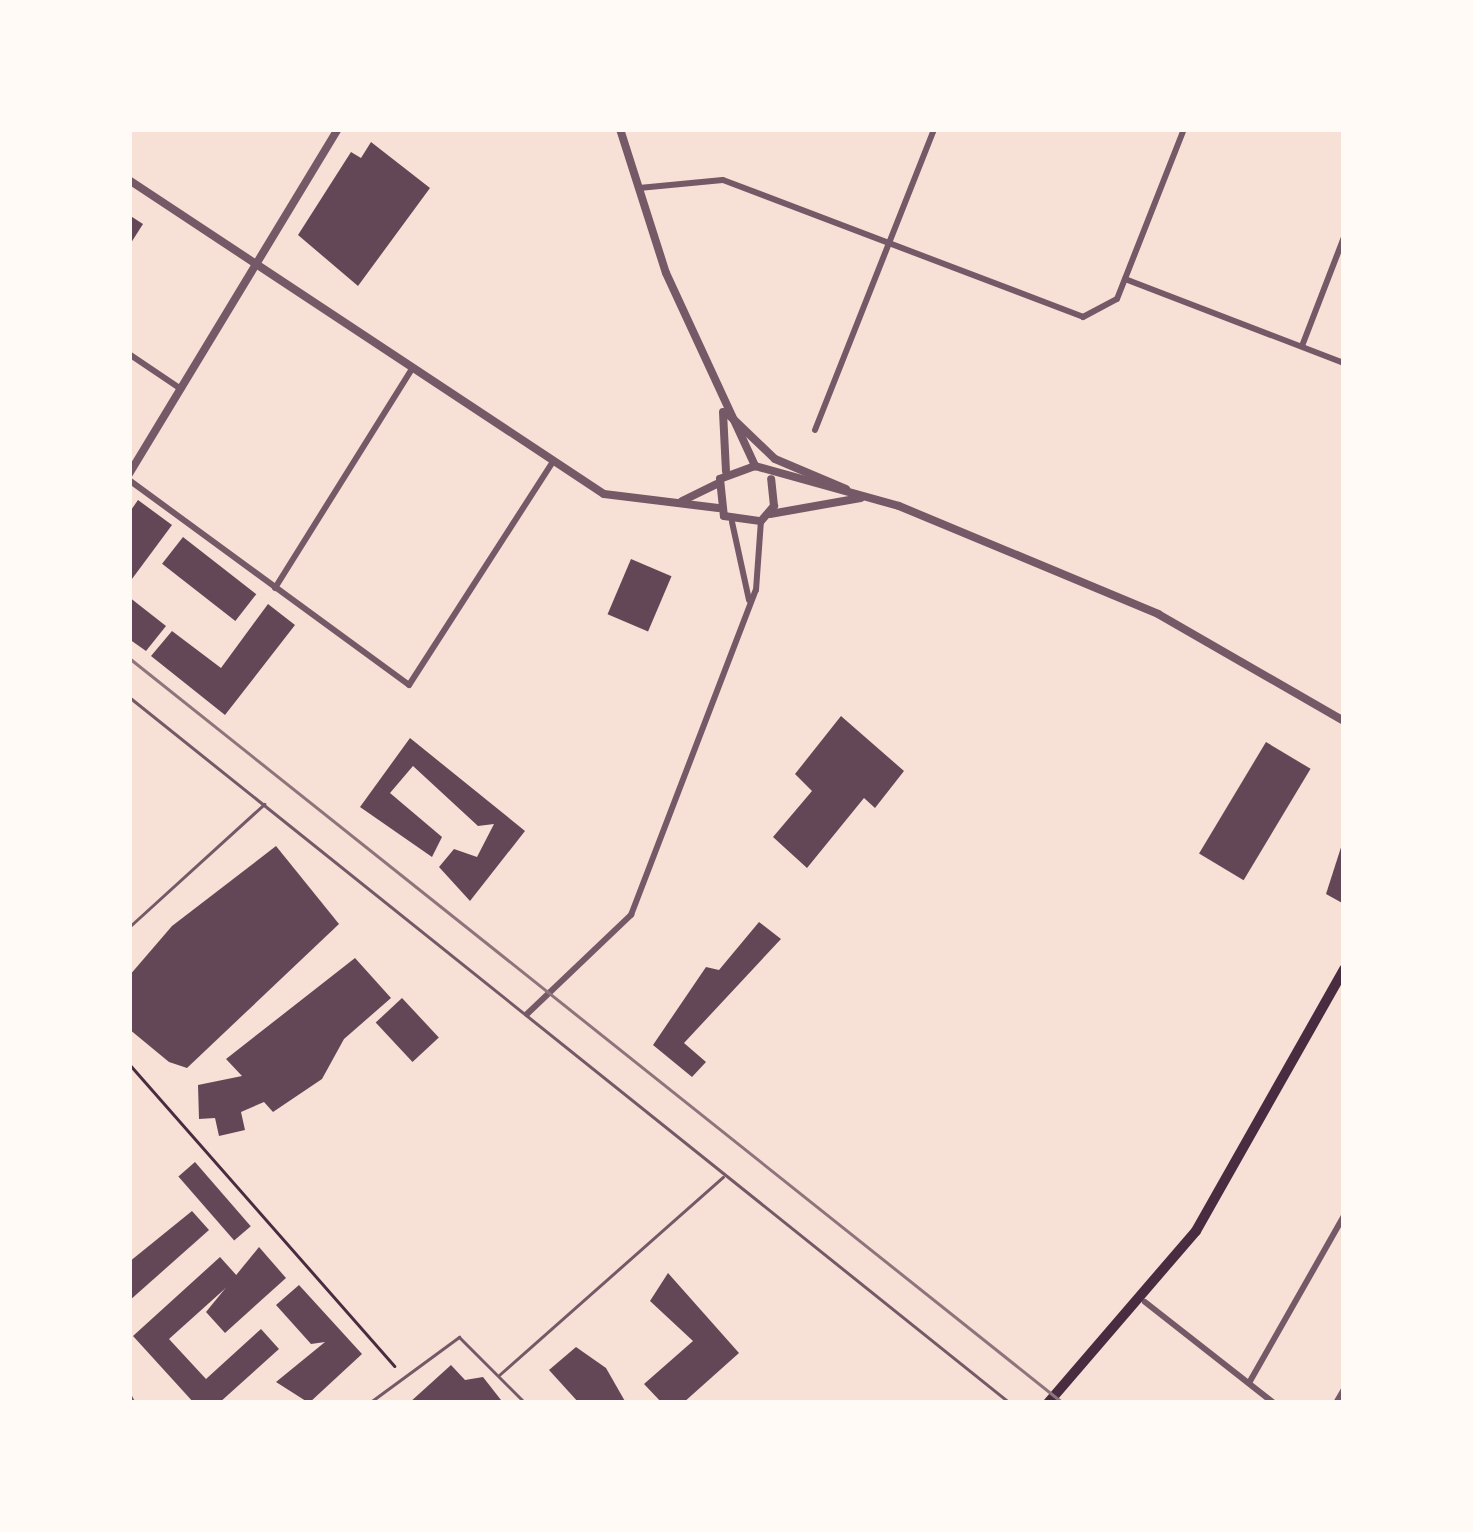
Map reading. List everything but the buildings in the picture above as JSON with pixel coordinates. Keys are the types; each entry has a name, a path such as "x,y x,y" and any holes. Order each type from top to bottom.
{"main road":[{"path":"1052,1400 1144,1301 1196,1232 1344,969"}],"street":[{"path":"338,129 129,477 409,685 552,464"},
{"path":"620,129 723,408 755,466 771,477 853,492"},
{"path":"815,430 934,129"},
{"path":"639,188 723,180 1083,317 1118,299 1184,129"},
{"path":"129,180 552,464 604,494 664,506 718,508 732,522 749,601"},
{"path":"1302,347 1344,237"},
{"path":"1125,279 1344,363"},
{"path":"129,354 182,389"},
{"path":"275,588 411,370"},
{"path":"718,508 718,484 726,471 723,408"},
{"path":"723,408 767,454 1203,635 1344,721"},
{"path":"726,471 755,466"},
{"path":"526,1014 631,915 749,601 771,477"},
{"path":"664,506 718,484"},
{"path":"732,522 872,498"},
{"path":"1249,1383 1344,1216"},
{"path":"1144,1301 1274,1403"},
{"path":"1336,1403 1344,1389"}],"lane":[{"path":"129,697 1010,1403"},
{"path":"129,927 264,804"},
{"path":"500,1375 725,1175"},
{"path":"369,1403 401,1374 459,1337 525,1403"},
{"path":"129,1394 134,1403"}],"path":[{"path":"129,1064 394,1366"}],"railway":[{"path":"129,658 1063,1403"}]}
